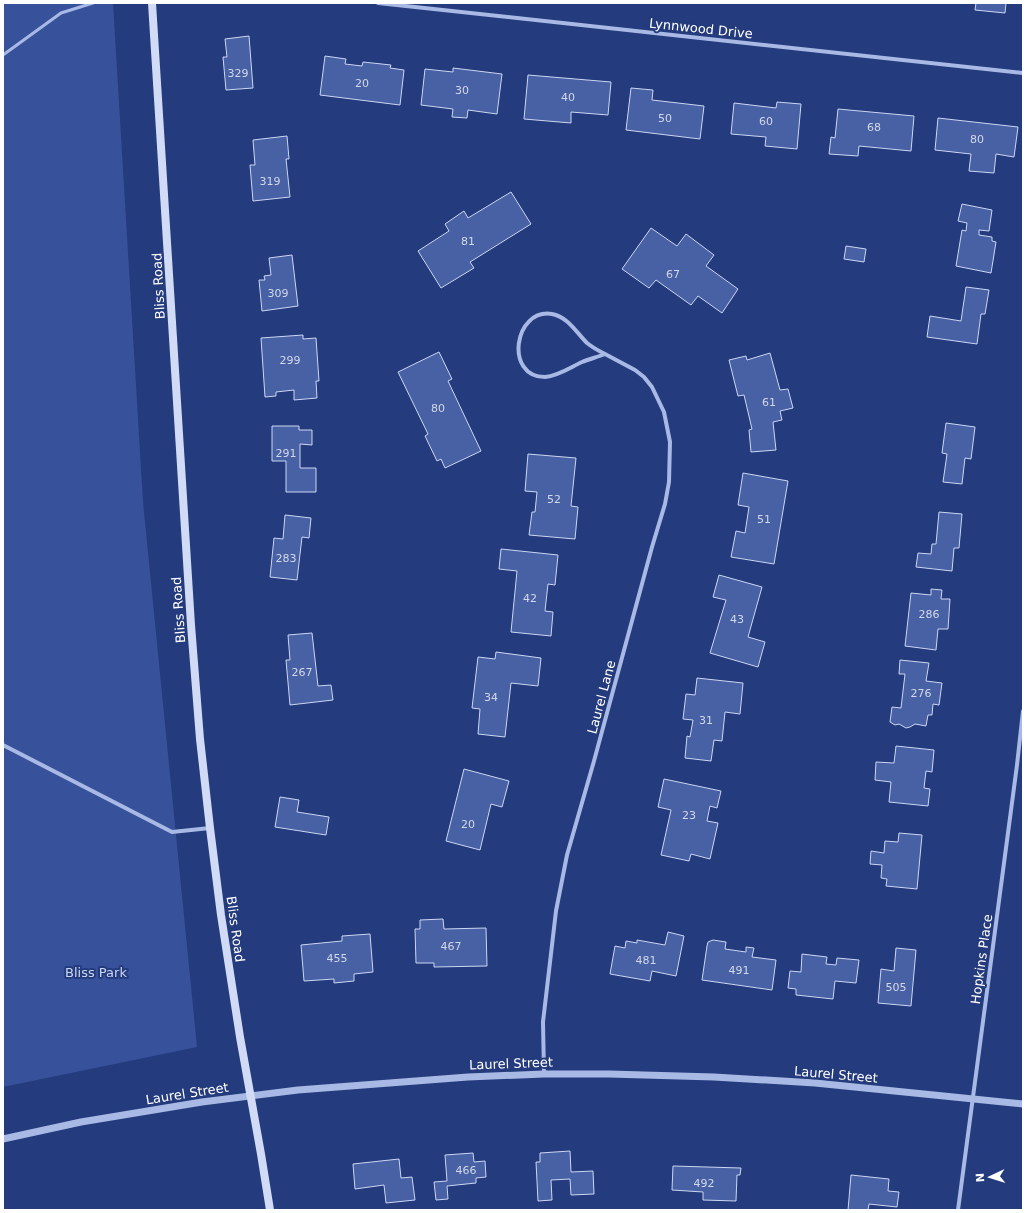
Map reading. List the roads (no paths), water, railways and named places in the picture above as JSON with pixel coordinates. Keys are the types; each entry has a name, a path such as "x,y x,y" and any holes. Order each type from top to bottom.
{"main road":[{"name":"Bliss Road","path":"152,3 191,625 200,739 222,922 270,1210"}],"street":[{"name":"Lynnwood Drive","path":"378,3 1023,73"},
{"name":"Laurel Lane","path":"544,1074 543,1022 556,911 567,855 665,504 669,482 670,442 664,412 652,387 644,377 635,370 587,343 571,324 558,316 551,314 539,316 528,324 523,330 518,344 519,357 525,368 534,374 545,377 552,376 582,362 605,354"},
{"name":"Hopkins Place","path":"958,1210 1023,711"},
{"path":"3,745 172,832 210,828"},
{"path":"1017,765 1023,765"},
{"name":"Laurel Street","path":"3,1139 96,1120 202,1102 298,1090 403,1081 544,1074 714,1077 807,1082 1023,1104"}],"lane":[{"path":"3,55 61,13 93,3"}],"park label":[{"name":"Bliss Park","path":"96,972"}]}
